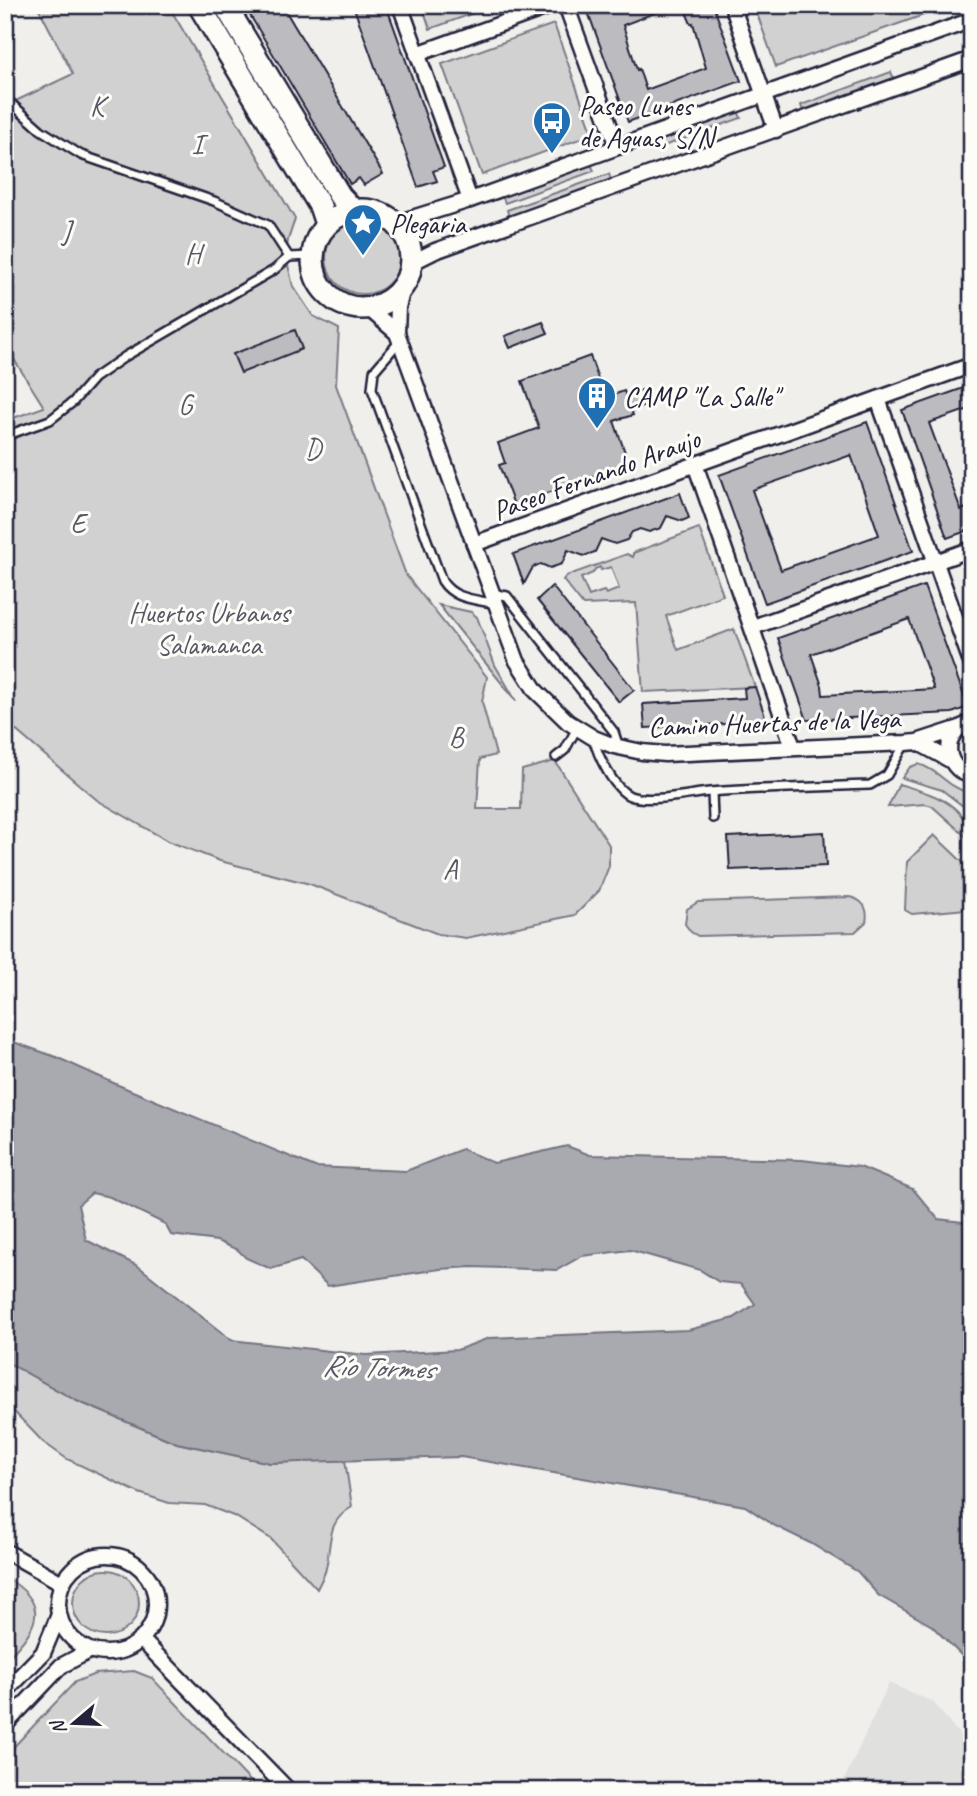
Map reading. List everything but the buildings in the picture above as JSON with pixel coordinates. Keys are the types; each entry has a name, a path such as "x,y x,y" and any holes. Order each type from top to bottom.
{"main road":[{"path":"199,5 316,200 326,225"},
{"path":"225,5 340,196 353,210"},
{"path":"353,210 369,210 383,214 405,234 410,248 411,262 404,285 395,296 383,304 368,308 349,307 332,299 320,285 313,268 312,256 316,240 326,225 334,218 353,210"}],"street":[{"path":"400,5 470,200"},
{"path":"417,54 553,5"},
{"path":"566,5 617,146"},
{"path":"732,5 776,130"},
{"path":"396,223 470,200 972,20"},
{"path":"411,262 435,251 972,59"},
{"path":"398,337 398,307 404,285"},
{"path":"368,308 398,337"},
{"name":"Camino Huertas de la Vega","path":"398,337 494,599 525,675 550,706 577,728 594,738 619,747 665,754 911,742 967,724"},
{"name":"Paseo Fernando Araujo","path":"474,544 972,365"},
{"path":"878,399 972,665"},
{"path":"695,464 793,747"},
{"path":"752,627 972,549"},
{"path":"950,760 949,743 967,724"},
{"name":"Camino Huertas de la Vega","path":"911,742 950,760 961,773 972,776"},
{"path":"5,1551 61,1583"},
{"path":"108,1554 127,1559 142,1570 153,1586 156,1605 153,1624 142,1640 131,1648 103,1654 89,1651 69,1638 58,1617 57,1599 61,1583 73,1567 89,1558 108,1554"},
{"path":"5,1692 43,1653 58,1617"},
{"path":"142,1640 282,1788"},
{"path":"5,1725 61,1666 89,1651"}],"lane":[{"path":"5,98 41,130 80,155 202,197 268,225 289,257"},
{"path":"5,436 50,420 73,402 94,378 126,356 274,270 289,257 312,256"},
{"path":"398,337 374,371 372,389 447,589 458,596 494,599 507,596 614,732 619,747"},
{"path":"556,757 565,750 577,728"},
{"path":"594,738 597,754 616,783 624,792 639,798 870,785 887,775 911,742"},
{"path":"712,792 713,818"}],"shaded area":[{"path":"889,1683 933,1702 972,1750 972,1791 839,1791"}],"green space":[{"name":"Huertos Urbanos Salamanca","path":"37,5 168,5 295,219 286,257 293,286 313,316 339,329 336,385 406,575 487,677 482,702 496,755 480,759 477,809 521,809 522,770 555,761 609,845 609,866 599,891 575,915 466,938 438,934 310,884 220,861 168,841 97,800 5,721 5,421 44,407 5,345 5,106 73,74"},
{"path":"422,5 496,5 430,29"},
{"path":"754,5 952,5 776,67"},
{"path":"554,24 593,134 482,175 442,64"},
{"path":"891,72 894,79 803,112 801,105"},
{"path":"738,111 741,118 650,151 648,144"},
{"path":"591,164 594,171 505,203 502,196"},
{"path":"609,174 611,181 509,217 507,210"},
{"path":"363,220 377,223 389,231 397,243 400,257 397,271 389,283 377,291 363,294 349,291 337,283 329,271 326,257 329,243 337,231 349,223"},
{"path":"699,528 723,595 666,616 678,650 734,629 755,687 643,692 636,603 583,605 563,580 566,576 627,554 633,557 633,553","holes":["600,567 601,570 611,567 619,589 589,596 581,578"]},
{"path":"439,605 471,612 477,617 495,665 516,701"},
{"path":"918,764 967,792 963,806 942,790 902,778 910,767"},
{"path":"899,784 935,796 955,809 969,828 972,842 932,806 925,804 888,807"},
{"path":"934,835 972,871 972,900 966,909 912,914 905,910 907,862"},
{"path":"849,897 861,902 866,912 866,922 855,932 698,936 685,924 687,909 698,902"},
{"path":"5,1361 77,1401 177,1443 270,1463 345,1460 352,1507 334,1526 325,1571 317,1589 271,1539 236,1517 205,1505 169,1503 139,1493 67,1459 43,1442 5,1402"},
{"path":"106,1570 129,1580 139,1603 129,1626 106,1636 83,1626 73,1603 83,1580"},
{"path":"5,1577 30,1597 35,1607 35,1617 25,1638 5,1661"},
{"path":"134,1671 152,1678 251,1782 242,1791 5,1791 5,1756 75,1682 95,1674"}],"water":[{"name":"Río Tormes","path":"5,1039 56,1057 315,1167 406,1171 462,1149 494,1163 567,1146 590,1155 802,1160 860,1167 913,1189 938,1219 963,1222 972,1218 972,1666 932,1626 878,1595 858,1572 775,1526 745,1506 461,1457 270,1463 177,1443 77,1401 5,1361","holes":["92,1193 110,1197 165,1224 171,1235 217,1241 271,1269 301,1260 328,1286 440,1269 472,1267 557,1270 582,1256 630,1250 700,1270 719,1282 741,1284 755,1304 734,1318 688,1330 489,1338 457,1350 366,1355 231,1340 138,1266 86,1240 78,1205"]}],"place":[{"name":"Paseo Lunes de Aguas, S/N","path":"552,155"},
{"name":"Plegaria","path":"363,257"},
{"name":"CAMP \"La Salle\"","path":"597,430"}],"park label":[{"name":"K","path":"97,105"},
{"name":"I","path":"197,144"},
{"name":"J","path":"66,231"},
{"name":"H","path":"193,253"},
{"name":"G","path":"185,404"},
{"name":"D","path":"313,448"},
{"name":"E","path":"78,523"},
{"name":"B","path":"456,736"},
{"name":"A","path":"450,868"}]}
